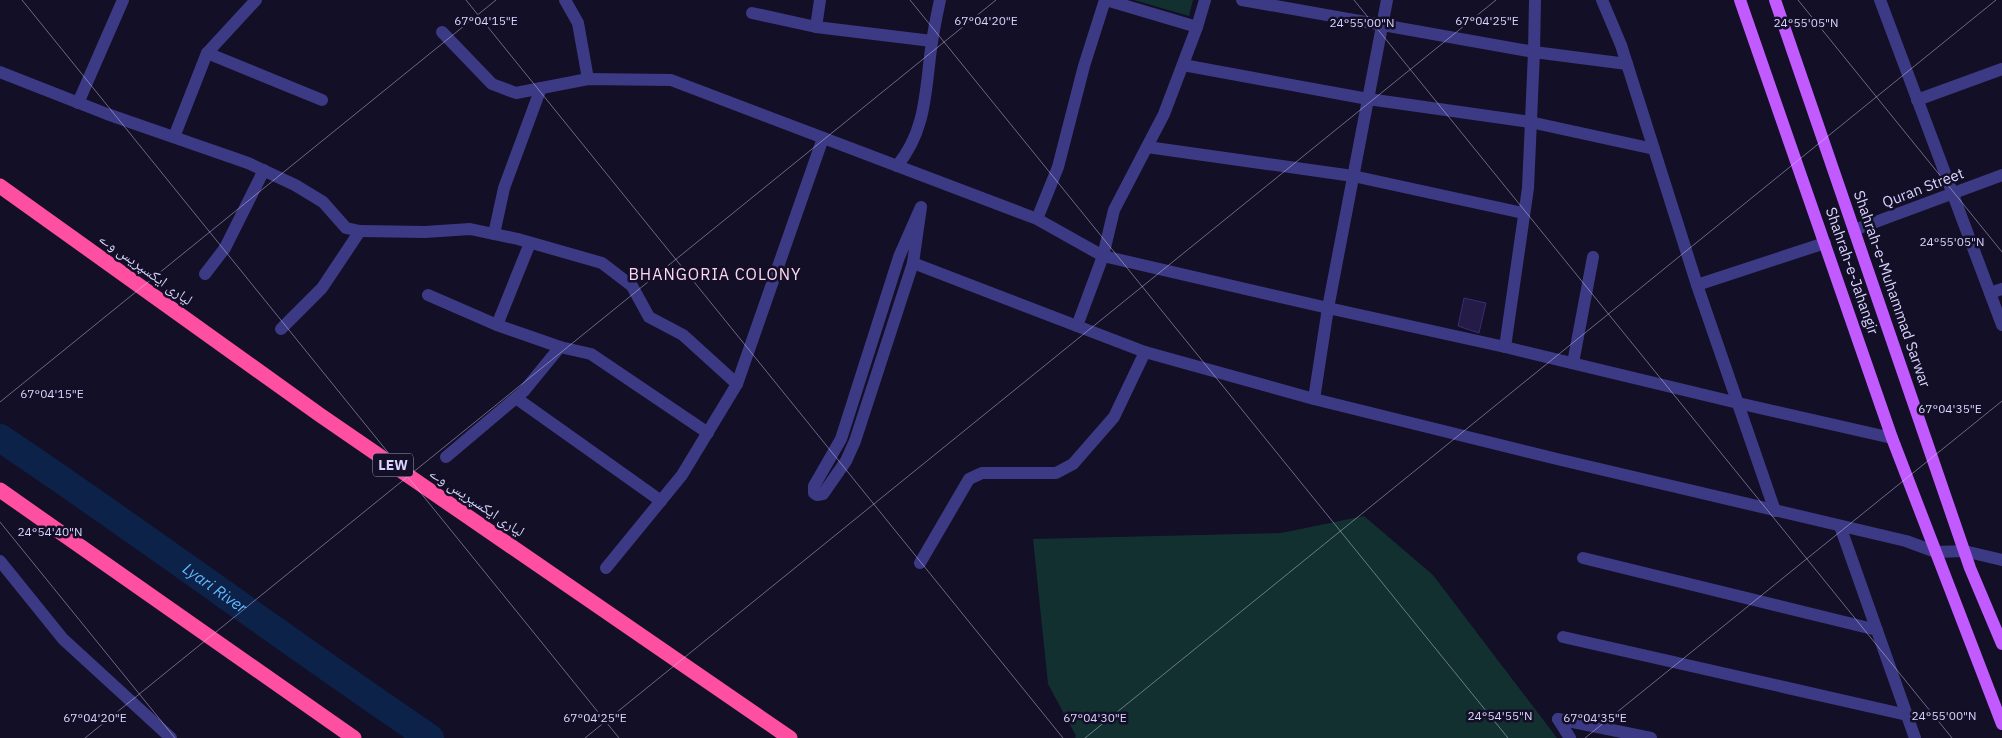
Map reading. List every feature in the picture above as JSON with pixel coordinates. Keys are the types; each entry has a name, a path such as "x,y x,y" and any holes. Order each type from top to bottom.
{"highway":[{"name":"لیاری ایکسپریس وے","path":"0,186 320,415 790,738"},
{"path":"0,490 354,738"}],"main road":[{"name":"Shahrah-e-Jahangir","path":"1740,0 1892,438 1936,552"},
{"name":"Shahrah-e-Muhammad Sarwar","path":"1775,0 1964,551 2002,644"},
{"path":"1936,552 2002,724"}],"street":[{"path":"78,103 123,0"},
{"path":"174,137 207,53 256,0"},
{"path":"565,0 578,24 588,79"},
{"path":"816,27 820,0"},
{"path":"897,166 907,154 923,116 932,41 940,0"},
{"path":"1036,219 1058,167 1084,66 1105,0 1197,27"},
{"path":"1077,326 1103,256 1114,210 1164,114 1197,27 1205,0"},
{"path":"1242,0 1534,52 1627,64"},
{"path":"1314,399 1328,308 1387,0"},
{"path":"1505,347 1528,188 1535,0"},
{"path":"1602,0 1627,64 1696,285 1775,511"},
{"path":"1881,0 1953,194 1996,291 2002,325"},
{"path":"752,13 816,27 932,41"},
{"path":"442,32 492,84 516,93 588,79 671,80 1036,219 1103,256 1505,347 1892,438"},
{"path":"207,53 322,100"},
{"path":"1183,65 1368,99 1530,122 1654,149"},
{"path":"1918,100 2002,69"},
{"path":"0,72 78,103 264,170 295,185 323,202 346,228 360,231 425,232 470,229 602,263 632,286 649,317 683,335 737,384"},
{"path":"494,234 504,188 541,88"},
{"path":"606,568 682,475 737,384 823,138"},
{"path":"1147,147 1353,176 1523,213"},
{"path":"205,274 224,248 264,170"},
{"name":"Quran Street","path":"1854,230 2002,175"},
{"path":"921,208 913,263 855,441 846,461 823,494 817,495 814,493 814,486 841,439 898,258 921,208"},
{"path":"281,329 322,288 360,231"},
{"path":"497,325 530,243"},
{"path":"1696,285 1825,243"},
{"path":"1573,363 1592,256"},
{"path":"913,263 1145,352 1314,399 1906,541 1936,552 1964,551 2002,560"},
{"path":"428,295 497,325 560,347 591,354 708,433"},
{"path":"446,457 524,391 560,347"},
{"path":"920,563 969,478 982,473 1056,473 1073,464 1114,417 1145,352"},
{"path":"516,398 661,501"},
{"path":"1840,526 1915,738"},
{"path":"1583,558 1877,630"},
{"path":"0,561 63,639 171,738"},
{"path":"1563,636 1907,715"},
{"path":"1570,738 1558,719 1651,738"}],"green space":[{"path":"1134,0 1193,0 1189,16"},
{"path":"1364,516 1433,575 1557,738 1075,738 1076,736 1048,684 1033,539 1281,533"}],"building":[{"path":"1464,298 1486,303 1479,333 1458,326"}],"waterway":[{"name":"Lyari River","path":"0,438 430,738"}],"district":[{"name":"BHANGORIA COLONY","path":"715,274"}]}
